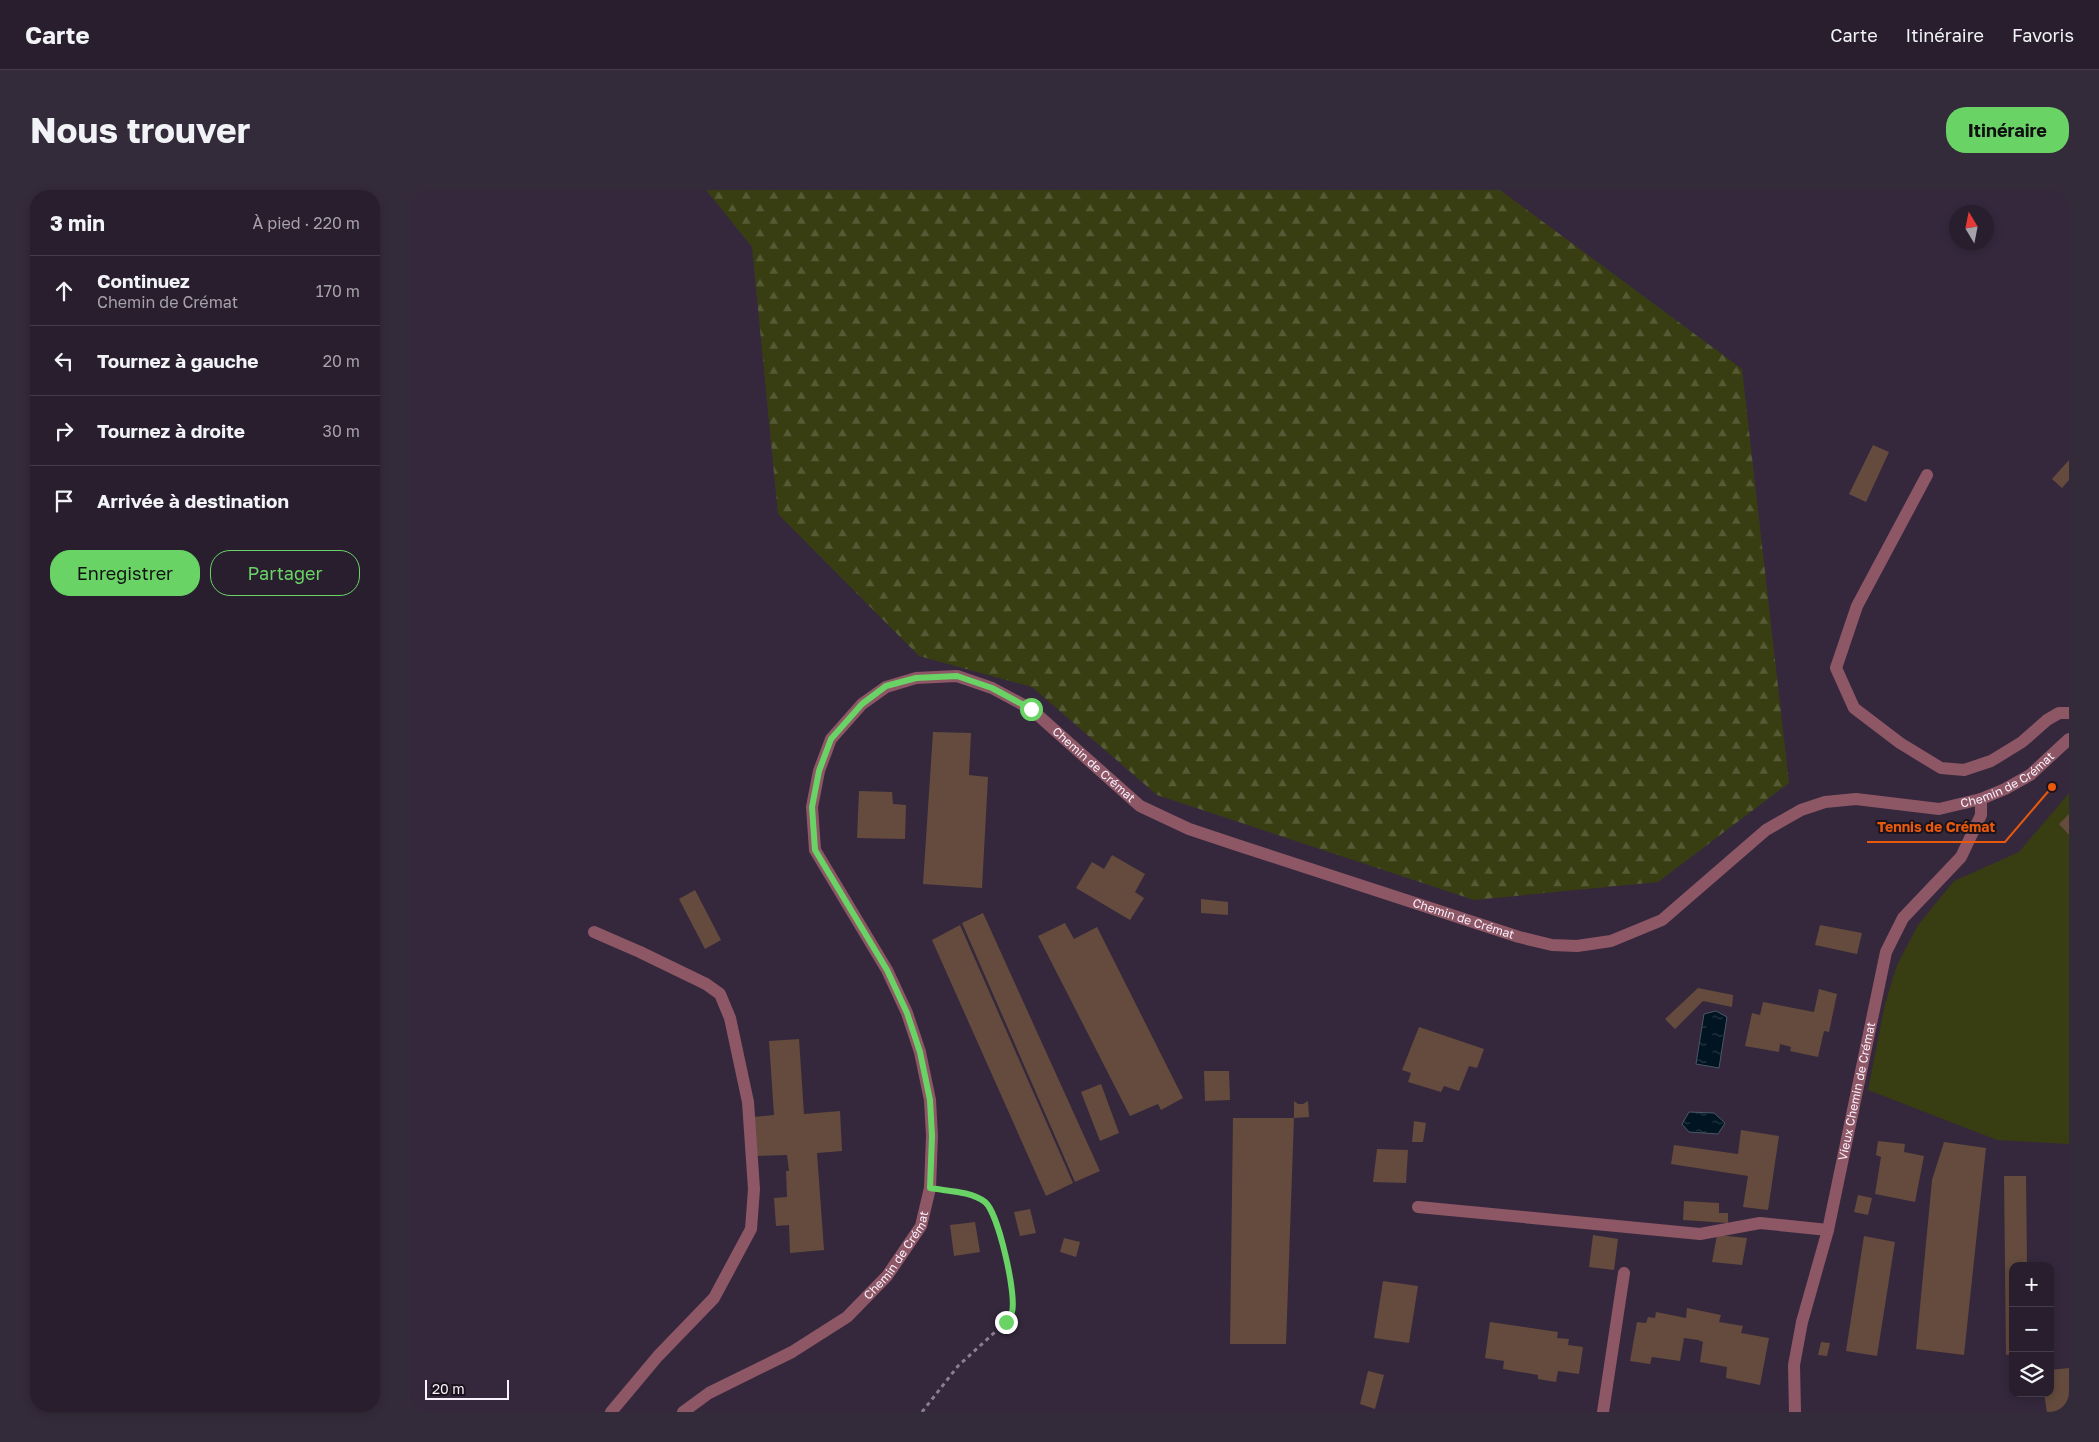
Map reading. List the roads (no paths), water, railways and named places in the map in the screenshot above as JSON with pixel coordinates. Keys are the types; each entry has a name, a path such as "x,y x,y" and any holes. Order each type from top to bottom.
{"street":[{"path":"1927,475 1857,606 1836,668 1854,708 1900,742 1941,768 1964,770 1992,761 2022,742 2047,720 2059,714 2069,713"},
{"name":"Chemin de Crémat","path":"683,1412 709,1393 792,1352 847,1317 887,1276 921,1226 930,1188 932,1136 930,1100 920,1052 907,1013 887,970 815,850 812,807 819,771 831,739 862,704 886,686 916,678 957,676 992,688 1031,709 1140,806 1156,814 1237,845 1519,937 1552,945 1577,946 1611,941 1662,920 1766,830 1801,810 1824,802 1856,799 1939,809 1981,799 2005,789 2030,774 2069,739"},
{"name":"Vieux Chemin de Crémat","path":"1795,1412 1794,1365 1802,1322 1828,1230 1886,952 1903,918 1961,857 1981,815 1981,799"},
{"path":"594,932 706,984 720,994 730,1018 748,1102 754,1189 751,1229 714,1298 658,1356 611,1412"},
{"path":"1418,1207 1700,1234 1760,1223 1828,1230"},
{"path":"1603,1412 1624,1273"}],"water":[{"path":"1716,1011 1727,1017 1719,1068 1696,1064 1704,1014"},
{"path":"1689,1112 1714,1113 1725,1123 1718,1134 1689,1132 1682,1124"}],"place":[{"name":"Tennis de Crémat","path":"2052,787"}]}
